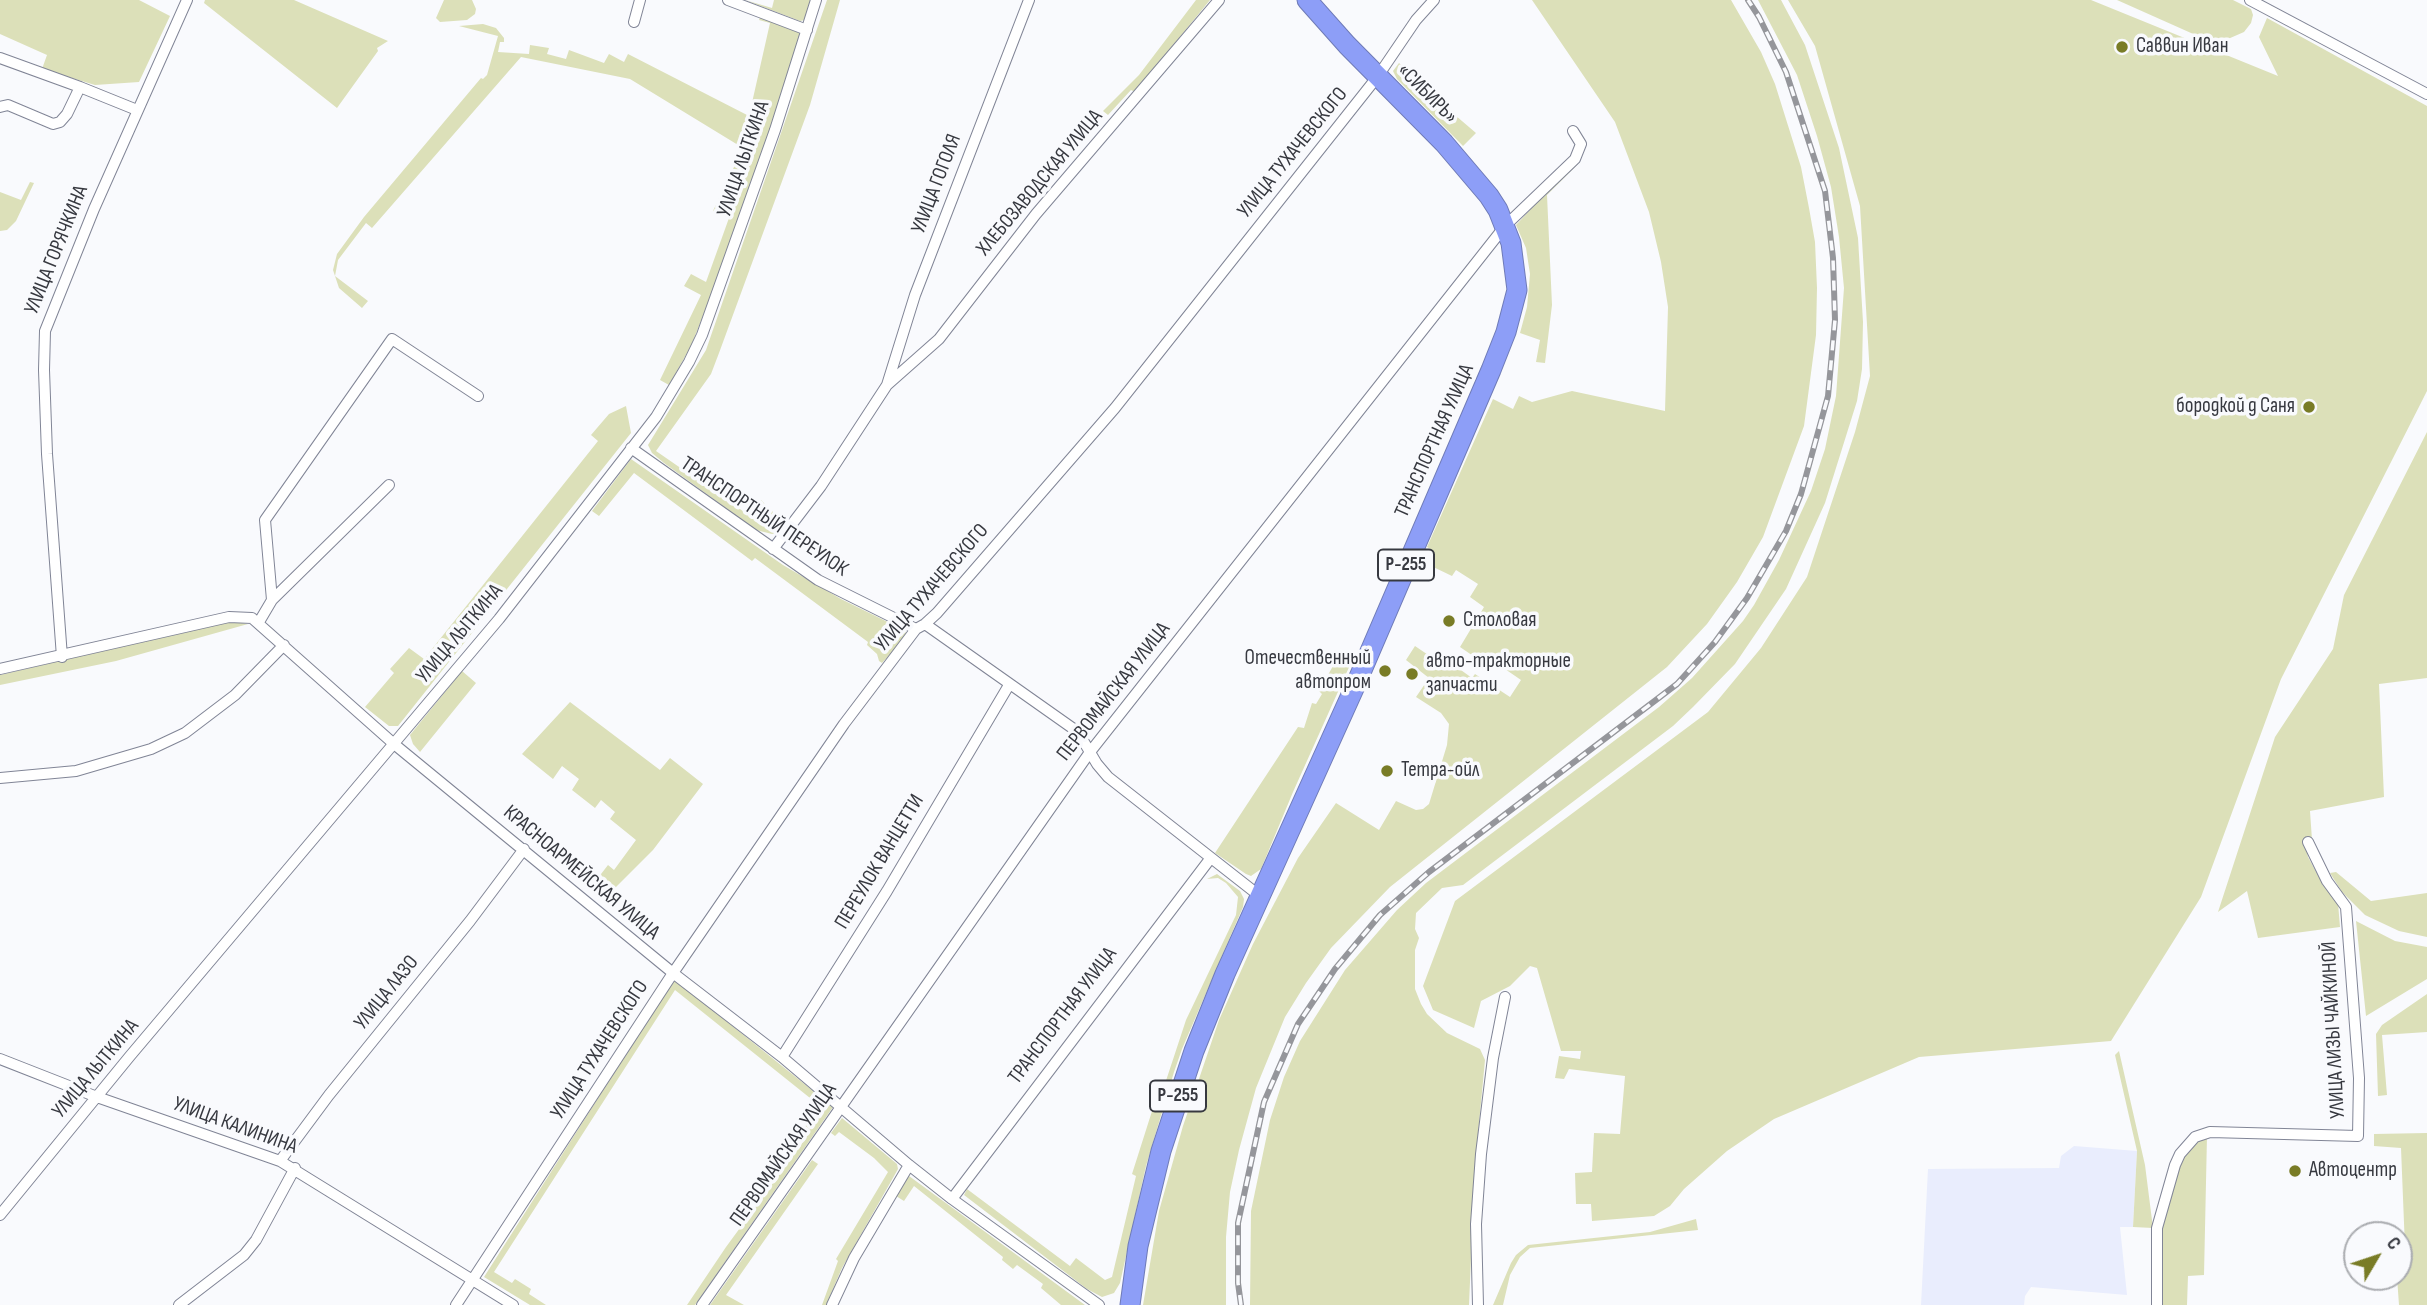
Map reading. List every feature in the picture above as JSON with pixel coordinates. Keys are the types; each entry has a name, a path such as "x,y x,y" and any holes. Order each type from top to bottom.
{"highway":[{"name":"«СИБИРЬ»","path":"1307,0 1472,174 1506,226"},
{"name":"ТРАНСПОРТНАЯ УЛИЦА","path":"1261,897 1356,684 1506,332 1517,290 1514,260 1506,226"},
{"name":"Р-255","path":"1129,1305 1138,1246 1161,1151 1177,1100 1225,974 1261,897"}],"street":[{"name":"УЛИЦА ГОРЯЧКИНА","path":"62,657 47,454 44,340 51,313 187,0"},
{"path":"634,22 640,0"},
{"path":"728,0 807,30"},
{"name":"УЛИЦА ЛЫТКИНА","path":"0,1215 499,619 656,417 696,349 775,130 816,0"},
{"name":"УЛИЦА ГОГОЛЯ","path":"887,384 915,295 1029,0"},
{"name":"ХЛЕБОЗАВОДСКАЯ УЛИЦА","path":"887,384 939,339 1036,214 1219,0"},
{"name":"УЛИЦА ТУХАЧЕВСКОГО","path":"456,1305 673,973 844,724 921,626 1115,408 1378,76 1416,20 1434,0"},
{"path":"2250,0 2427,94"},
{"path":"0,58 137,110"},
{"path":"0,107 8,105 53,124 60,122 67,114 80,87"},
{"name":"ПЕРВОМАЙСКАЯ УЛИЦА","path":"702,1305 1090,752 1506,226 1575,159 1581,144 1573,131"},
{"path":"272,600 265,520 392,339 478,396"},
{"path":"773,549 821,486 887,384"},
{"name":"ТРАНСПОРТНЫЙ ПЕРЕУЛОК","path":"631,448 840,593 921,626 1078,732 1108,777 1261,897"},
{"path":"0,669 229,617 246,616 259,622 272,600 389,485"},
{"name":"КРАСНОАРМЕЙСКАЯ УЛИЦА","path":"259,622 394,744 673,973 782,1057 909,1165 1099,1305"},
{"path":"0,778 76,771 151,749 185,733 235,695 284,645"},
{"name":"ПЕРЕУЛОК ВАНЦЕТТИ","path":"782,1057 887,891 1009,685"},
{"name":"УЛИЦА ЛИЗЫ ЧАЙКИНОЙ","path":"2157,1305 2157,1228 2175,1165 2180,1154 2195,1137 2210,1132 2358,1136 2360,1078 2346,907 2327,881 2308,842"},
{"name":"УЛИЦА ЛАЗО","path":"280,1161 524,849"},
{"name":"ТРАНСПОРТНАЯ УЛИЦА","path":"952,1199 1210,859"},
{"path":"1478,1305 1476,1224 1481,1154 1493,1058 1505,998"},
{"name":"УЛИЦА КАЛИНИНА","path":"0,1059 295,1168 513,1305"},
{"path":"832,1305 854,1258 909,1165"},
{"path":"179,1305 244,1255 256,1240 295,1168"}],"shaded area":[{"path":"2074,1146 2137,1151 2133,1227 2120,1227 2127,1295 2031,1287 2025,1296 2024,1305 1921,1305 1928,1169 2059,1168 2061,1156"}],"green space":[{"path":"0,0 139,0 170,16 139,82 95,85 42,69 47,55 0,34"},
{"path":"205,0 294,0 388,41 377,48 378,51 337,108 204,3"},
{"path":"444,0 472,0 475,14 467,20 440,22 436,18"},
{"path":"745,0 772,8 774,0 813,0 805,20 800,21"},
{"path":"827,0 840,0 810,105 719,353 711,374 656,451 750,516 761,500 785,524 777,533 772,534 756,530 664,463 652,453 648,445 706,350"},
{"path":"1196,0 1210,0 1135,92 1131,90 1108,115 1103,111 1139,75"},
{"path":"1532,0 1731,0 1761,52 1775,84 1801,167 1815,242 1816,335 1804,426 1763,537 1737,582 1707,624 1667,667 1390,887 1331,948 1306,983 1285,1017 1256,1088 1239,1150 1230,1192 1226,1237 1226,1305 1143,1305 1159,1211 1183,1126 1219,1020 1253,944 1298,858 1336,803 1379,830 1396,801 1416,810 1429,804 1447,745 1449,724 1441,713 1416,697 1429,678 1406,660 1415,646 1443,665 1447,660 1472,678 1475,674 1510,697 1521,680 1486,656 1482,662 1460,647 1484,607 1470,597 1478,584 1456,570 1452,576 1427,564 1432,550 1427,547 1493,399 1513,409 1519,396 1532,402 1572,391 1665,411 1668,307 1649,212 1615,122"},
{"path":"1758,0 1781,0 1805,45 1839,148 1858,238 1863,322 1862,369 1857,401 1825,503 1786,589 1735,664 1693,707 1673,726 1463,885 1442,888 1416,913 1415,929 1419,938 1415,950 1415,989 1421,1004 1427,1014 1447,1033 1480,1049 1485,1060 1475,1166 1469,1305 1250,1305 1251,1211 1270,1120 1284,1077 1300,1041 1345,970 1397,910 1426,883 1659,707 1692,678 1754,605 1779,560 1811,491 1825,449 1836,396 1844,288 1839,237 1831,187 1797,75"},
{"path":"1788,0 2091,0 2278,76 2259,37 2267,18 2427,106 2427,391 2281,679 2201,897 2111,1041 1919,1057 1774,1119 1727,1151 1684,1189 1670,1206 1654,1216 1592,1221 1591,1204 1576,1204 1575,1173 1592,1172 1594,1133 1620,1134 1625,1076 1569,1069 1564,1079 1555,1078 1559,1056 1580,1059 1581,1051 1561,1051 1537,968 1530,966 1510,986 1481,1001 1474,1028 1433,1010 1423,986 1455,901 1708,712 1761,648 1807,577 1855,432 1870,376 1860,206 1815,46"},
{"path":"2117,0 2233,0 2251,9 2253,15 2244,32 2221,42 2200,37"},
{"path":"761,15 802,32 710,298 691,346 669,385 660,380 701,295 684,286 691,274 706,282 729,218 713,211 743,148 630,79 521,57 372,228 366,223 338,260 335,276 333,270 337,254 364,217 481,78 487,75 498,36 459,26 483,24 496,28 504,38 504,42 500,42 498,52 529,54 530,45 549,48 547,54 566,59 569,50 604,63 609,54 624,62 628,54 749,116 770,23 759,20"},
{"path":"1399,63 1408,71 1407,74 1476,133 1463,146 1397,79 1393,71"},
{"path":"1578,164 1547,195 1552,305 1545,363 1536,362 1540,340 1520,333 1527,307 1530,274 1526,248 1516,225 1572,165"},
{"path":"30,182 34,183 16,221 7,230 0,231 0,192 21,200"},
{"path":"335,276 368,301 362,308 339,288"},
{"path":"626,406 631,433 398,726 389,726 365,707 394,673 390,669 409,648 424,659 598,441 591,435 609,414"},
{"path":"2427,432 2427,678 2379,684 2384,797 2310,811 2312,840 2305,842 2308,857 2323,885 2338,903 2340,927 2258,938 2247,891 2218,912 2275,737 2333,649 2344,595"},
{"path":"631,459 783,565 841,599 906,631 905,638 882,663 867,645 868,642 755,558 752,561 634,473 599,516 592,511"},
{"path":"228,621 248,624 116,661 0,685 0,675"},
{"path":"1343,656 1350,661 1350,665 1261,869 1251,876 1246,874 1215,853 1298,727 1304,728 1312,703 1316,704 1322,694 1319,691 1338,657 1341,659"},
{"path":"462,671 476,683 420,752 410,735"},
{"path":"570,702 660,770 670,758 703,784 653,850 604,899 591,887 608,865 614,870 636,840 610,819 615,812 601,800 595,808 572,790 579,779 562,766 553,779 522,754"},
{"path":"2336,872 2371,901 2427,893 2427,937 2399,931 2365,915 2342,892 2330,873"},
{"path":"1217,874 1240,891 1244,899 1243,907 1174,1072 1146,1166 1120,1283 1114,1293 1102,1297 1087,1289 964,1195 967,1189 1070,1266 1076,1258 1105,1280 1112,1277 1136,1176 1132,1174 1153,1108 1157,1108 1186,1020 1236,915 1238,897 1218,878 1207,879"},
{"path":"2356,921 2395,941 2427,947 2427,979 2366,1016"},
{"path":"674,979 833,1107 695,1305 687,1305 803,1142 797,1138 820,1106 675,990 494,1272 512,1283 515,1279 531,1289 529,1294 546,1305 530,1305 484,1277"},
{"path":"2427,994 2427,1032 2382,1035 2387,1095 2378,1096 2376,1034 2382,1025"},
{"path":"2119,1051 2145,1165 2153,1228 2133,1227 2137,1151 2115,1055"},
{"path":"842,1118 897,1164 898,1169 842,1268 826,1305 822,1305 838,1261 836,1259 888,1172 839,1132 835,1136 831,1133"},
{"path":"2427,1133 2427,1305 2399,1305 2398,1291 2413,1291 2413,1221 2404,1221 2401,1148 2374,1146 2374,1134"},
{"path":"2207,1136 2204,1275 2188,1276 2187,1305 2162,1305 2163,1224 2167,1198 2184,1152 2193,1143"},
{"path":"812,1160 818,1164 726,1295 744,1305 710,1305"},
{"path":"909,1176 1085,1305 1061,1305 1041,1288 1043,1284 1017,1265 1013,1269 1002,1260 1003,1257 914,1186 904,1201 896,1196"},
{"path":"1696,1219 1698,1230 1530,1248 1520,1257 1510,1275 1503,1305 1493,1305 1511,1263 1528,1245 1650,1232"}],"railway":[{"path":"1241,1305 1238,1283 1238,1223 1264,1102 1298,1024 1335,969 1380,915 1429,872 1677,684 1715,642 1747,598 1786,531 1801,494 1828,396 1835,320 1833,258 1825,191 1786,72 1748,0"}],"place":[{"name":"Саввин Иван","path":"2122,47"},
{"name":"бородкой д Саня","path":"2309,407"},
{"name":"Столовая","path":"1449,621"},
{"name":"Отечественный автопром","path":"1385,671"},
{"name":"авто-тракторные запчасти","path":"1412,674"},
{"name":"Тетра-ойл","path":"1387,771"},
{"name":"Автоцентр","path":"2295,1171"}]}
